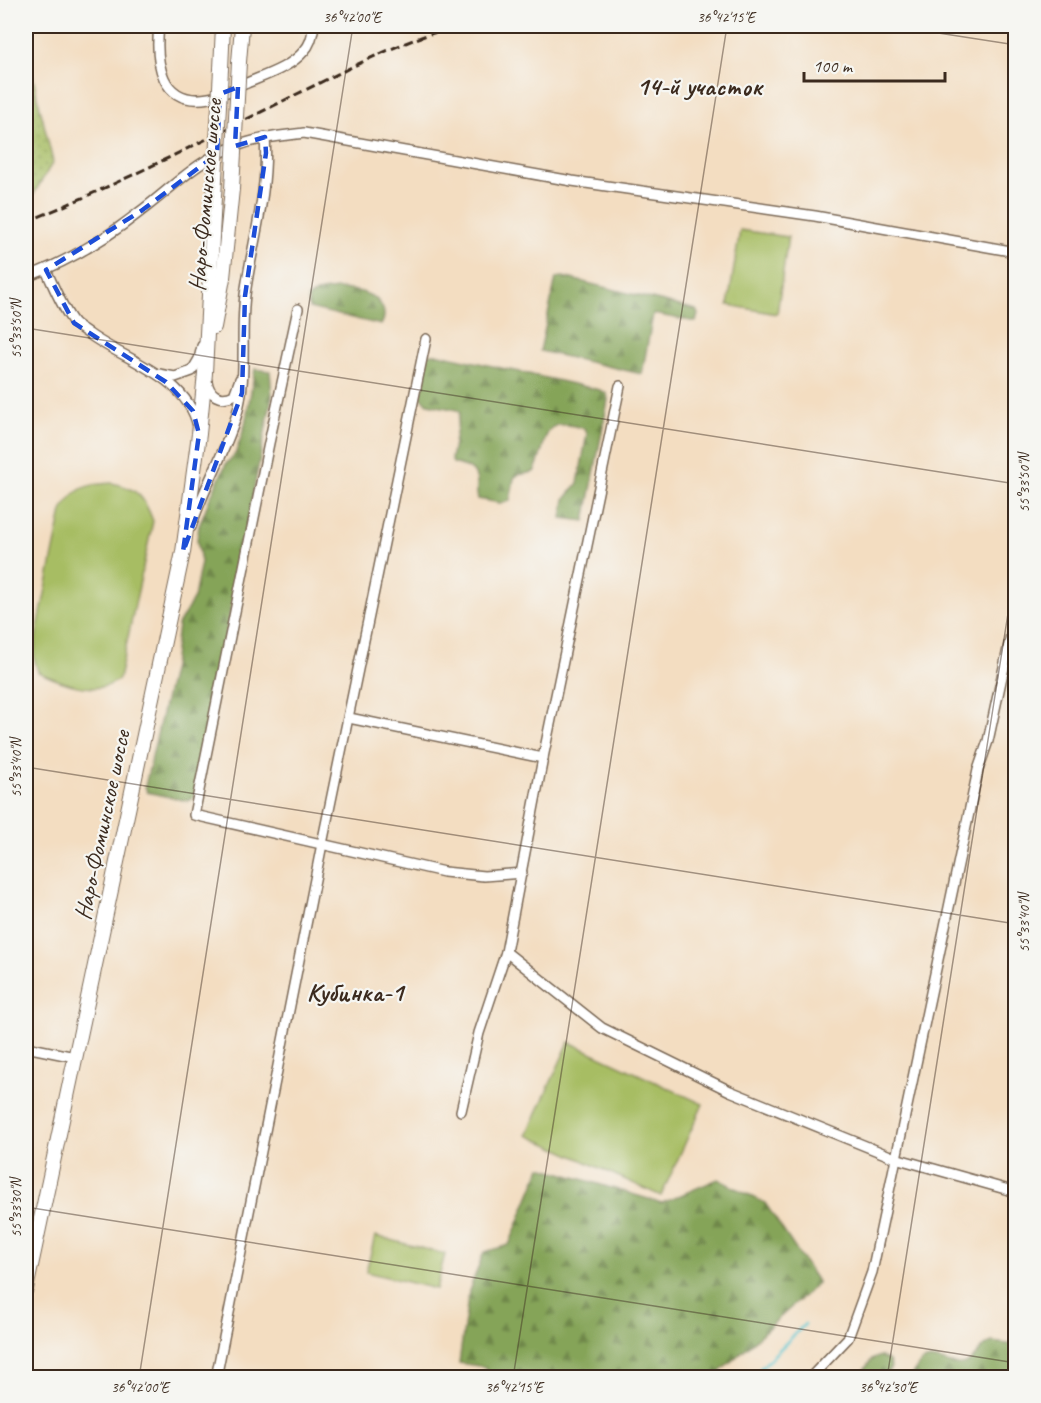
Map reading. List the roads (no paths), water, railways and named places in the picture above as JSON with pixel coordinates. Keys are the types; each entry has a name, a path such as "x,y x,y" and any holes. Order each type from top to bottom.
{"main road":[{"name":"Наро-Фоминское шоссе","path":"26,1289 183,552 200,434 205,370 223,26"},
{"name":"Наро-Фоминское шоссе","path":"205,370 223,278 232,189 242,26"}],"street":[{"path":"159,26 158,53 160,69 166,85 178,94 191,98 209,98 277,70 305,51 312,38 314,26"},
{"path":"26,277 46,270 91,245 141,211 183,175 211,157 234,146 265,137 304,133 572,181 815,216 1016,252"},
{"path":"183,552 199,502 224,450 242,393 245,296 266,169 265,137"},
{"path":"46,270 74,323 104,345 152,371 178,392 193,411 200,434"},
{"path":"298,309 194,815 444,872 484,876 522,873"},
{"path":"152,371 174,377 192,371 199,359 206,327"},
{"path":"216,1377 426,339"},
{"path":"205,370 208,388 212,394 220,398 234,395 242,371"},
{"path":"461,1111 479,1033 506,952 543,758 620,386"},
{"path":"810,1377 848,1338 872,1272 978,770 988,741 1016,612"},
{"path":"349,718 543,758"},
{"path":"506,952 602,1028 730,1091 895,1158 1016,1192"},
{"path":"26,1047 75,1057"}],"waterway":[{"path":"751,1378 805,1324"}],"railway":[{"path":"26,222 161,162 373,57 456,26"}],"district":[{"name":"14-й участок","path":"699,86"},
{"name":"Кубинка-1","path":"355,992"}]}
